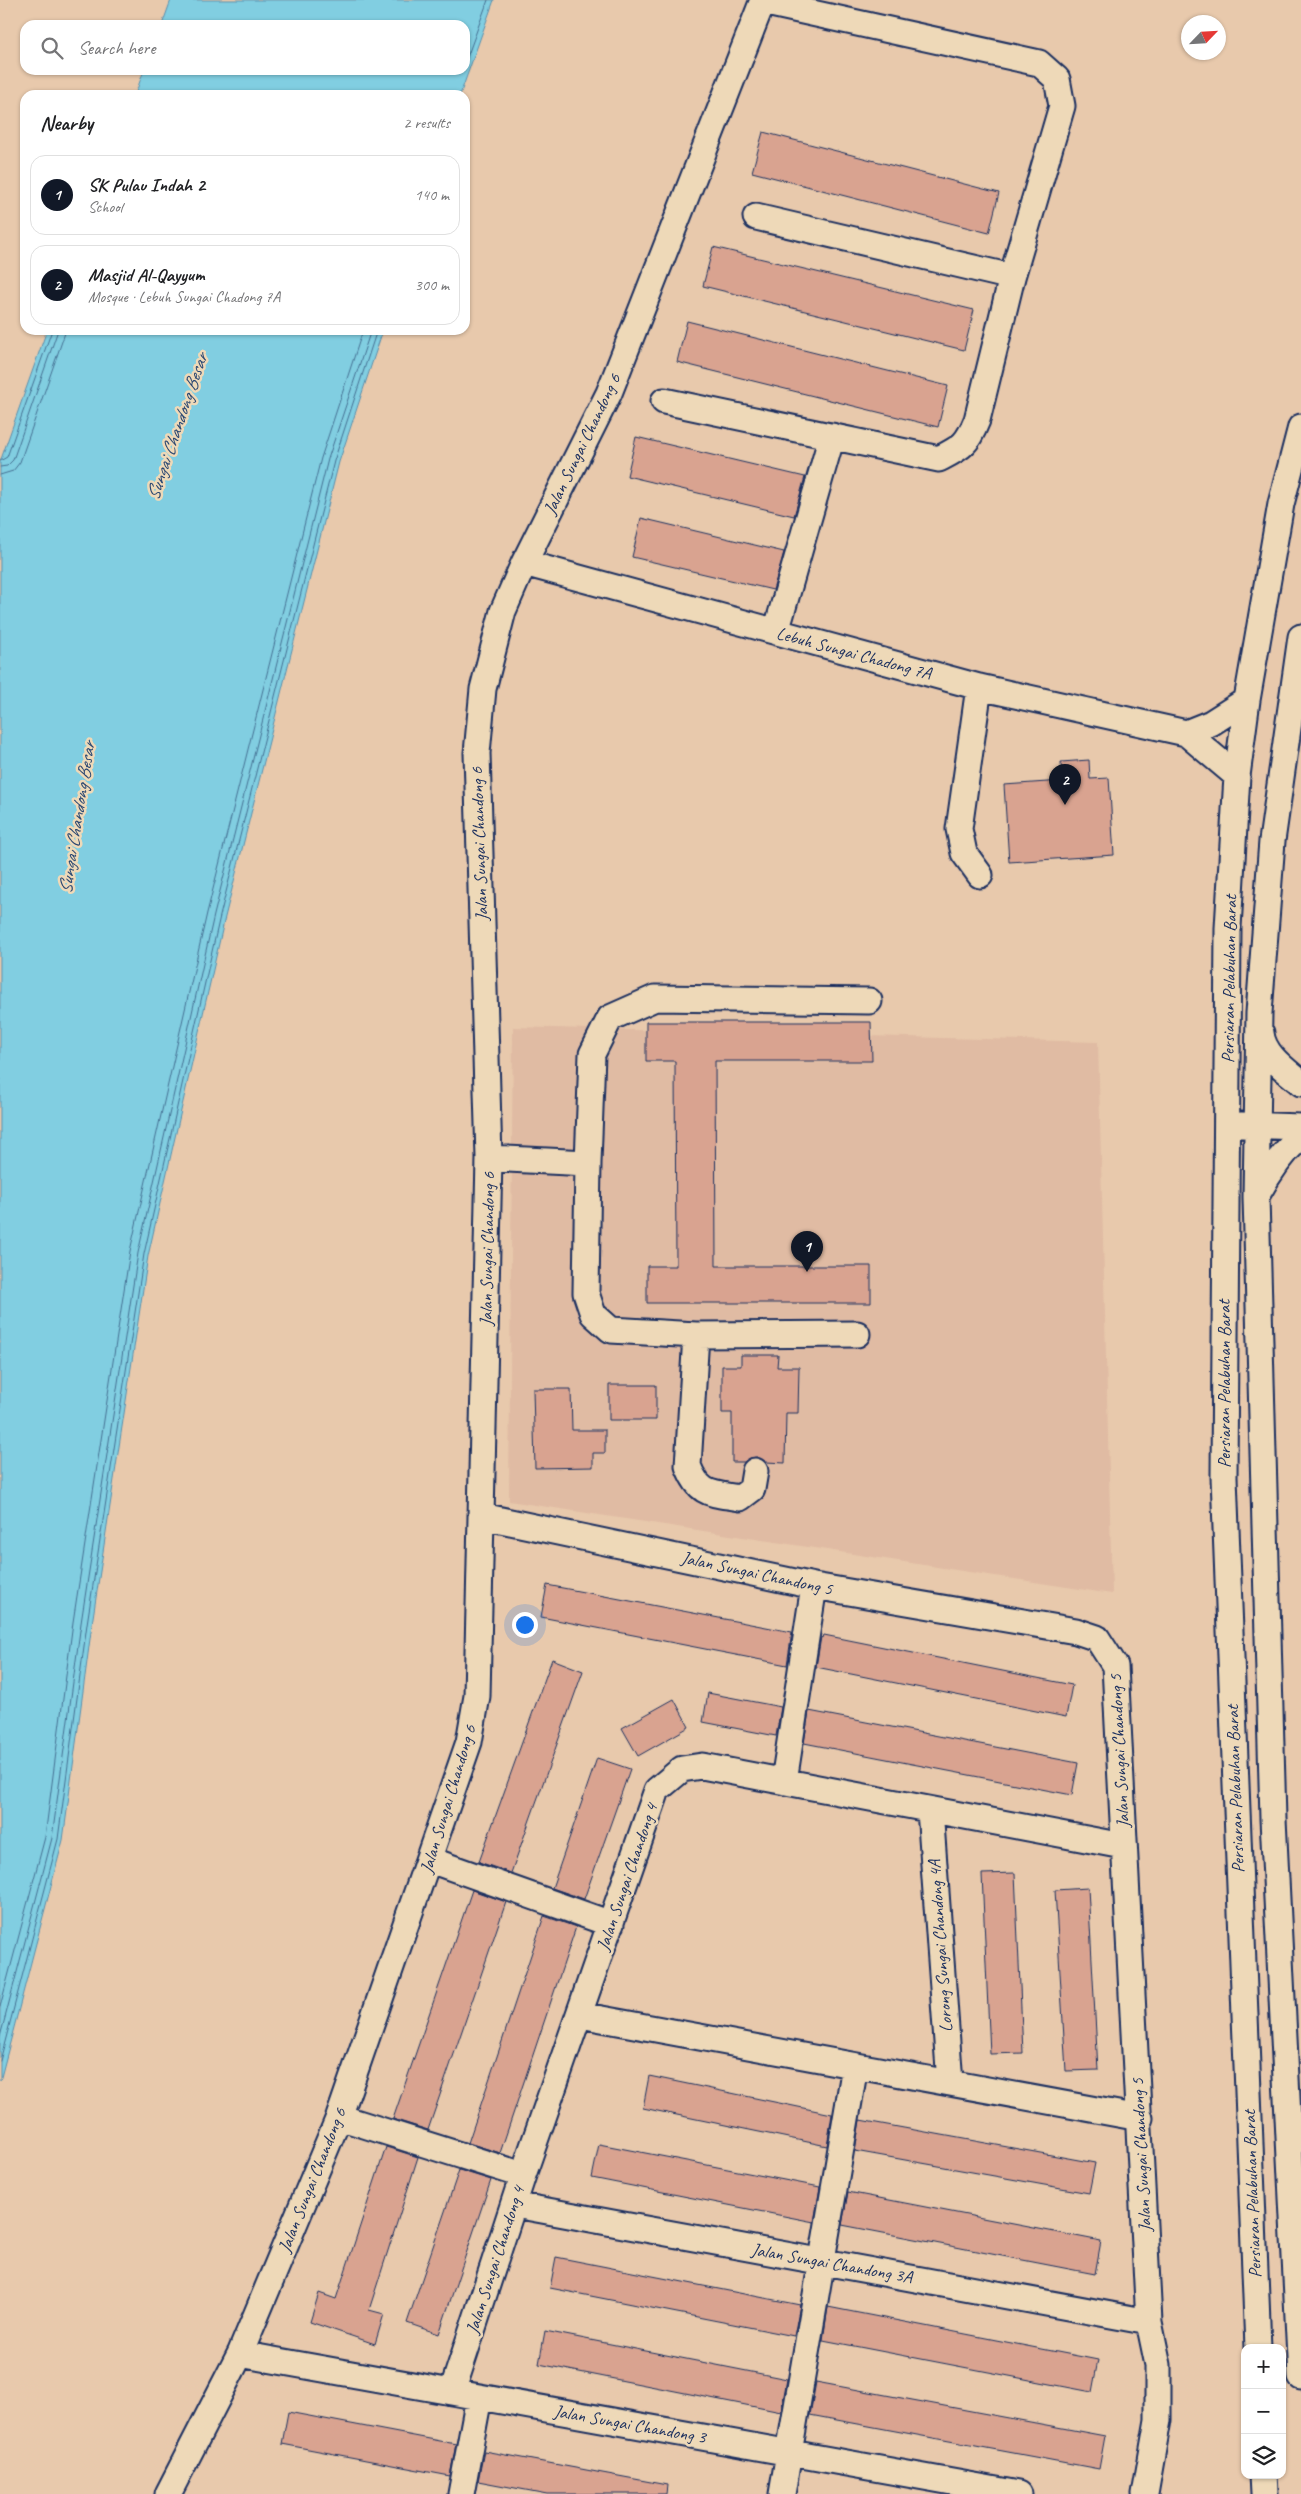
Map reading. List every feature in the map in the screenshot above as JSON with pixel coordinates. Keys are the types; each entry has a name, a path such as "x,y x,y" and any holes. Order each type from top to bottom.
{"street":[{"path":"664,401 939,459 957,450 970,439 977,420 1012,277 1062,106 1057,79 1039,63 763,1"},
{"name":"Jalan Sungai Chandong 6","path":"168,2494 240,2354 340,2117 430,1860 469,1742 477,1696 489,1158 476,753 483,689 503,611 524,562 609,393 763,1"},
{"path":"756,217 1012,277"},
{"name":"Persiaran Pelabuhan Barat","path":"1258,2344 1224,1477 1228,928 1237,776 1248,700 1282,504 1301,427"},
{"path":"776,632 832,436"},
{"name":"Lebuh Sungai Chadong 7A","path":"524,562 979,687 1186,732"},
{"name":"Persiaran Pelabuhan Barat","path":"1301,637 1272,841 1259,1013 1256,1197 1274,1819 1301,2377"},
{"path":"979,687 959,829 964,853 980,875"},
{"path":"1237,776 1186,732 1210,723 1248,700"},
{"path":"857,1334 696,1335 611,1330 593,1314 586,1293 588,1163 592,1054 610,1018 655,998 868,1001"},
{"path":"1259,1013 1262,1039 1276,1062 1301,1083"},
{"path":"1227,1074 1301,1083"},
{"path":"1226,1123 1258,1127 1301,1127"},
{"path":"1256,1197 1272,1168 1284,1152 1301,1136"},
{"path":"489,1158 588,1163"},
{"path":"696,1335 688,1466 695,1483 705,1492 740,1498 752,1488 755,1471"},
{"name":"Jalan Sungai Chandong 5","path":"482,1516 814,1586 1076,1631 1097,1638 1115,1666 1123,1846 1140,2118 1149,2322 1158,2365 1158,2420 1145,2494"},
{"path":"784,1781 814,1586"},
{"name":"Jalan Sungai Chandong 4","path":"452,2392 515,2205 522,2175 580,2015 657,1790 682,1769 702,1766 1123,1846"},
{"name":"Lorong Sungai Chandong 4A","path":"930,1810 950,2083"},
{"path":"1236,1816 1249,1811 1261,1812 1274,1819"},
{"path":"430,1860 611,1924"},
{"path":"580,2015 1140,2118"},
{"path":"782,2494 855,2066"},
{"path":"340,2117 522,2175"},
{"name":"Jalan Sungai Chandong 3A","path":"515,2205 1149,2322"},
{"name":"Jalan Sungai Chandong 3","path":"240,2354 1020,2494"},
{"path":"461,2494 479,2397"}],"shaded area":[{"path":"513,1027 1098,1042 1112,1594 509,1501"}],"water":[{"path":"171,0 494,0 470,67 470,20 164,20"},
{"path":"142,75 467,75 462,90 137,90"},
{"name":"Sungai Chandong Besar","path":"45,335 381,335 339,462 225,917 148,1256 92,1624 63,1840 0,2081 0,462"}],"building":[{"path":"763,132 999,193 989,233 752,172"},
{"path":"713,247 974,310 964,350 703,286"},
{"path":"687,321 948,386 938,427 677,362"},
{"path":"636,437 805,477 794,516 627,476"},
{"path":"641,518 784,552 773,590 632,557"},
{"path":"1089,760 1090,779 1109,778 1114,855 1009,862 1004,785 1062,781 1061,762"},
{"path":"646,1022 871,1022 872,1061 715,1061 716,1266 871,1266 871,1303 647,1303 647,1266 676,1266 675,1061 646,1061"},
{"path":"741,1355 778,1355 777,1367 799,1367 798,1413 786,1413 785,1463 766,1462 757,1457 750,1458 744,1462 732,1462 732,1413 722,1413 722,1366 741,1366"},
{"path":"609,1385 656,1385 656,1420 609,1420"},
{"path":"533,1389 571,1389 572,1430 605,1430 605,1453 593,1453 593,1467 535,1468"},
{"path":"547,1585 792,1632 787,1665 541,1617"},
{"path":"824,1635 1072,1685 1066,1717 816,1667 821,1637 823,1638"},
{"path":"552,1659 583,1671 511,1873 479,1862"},
{"path":"708,1693 781,1707 776,1736 703,1722"},
{"path":"674,1699 689,1727 638,1756 622,1728"},
{"path":"809,1711 1078,1763 1072,1795 804,1743"},
{"path":"597,1758 630,1769 584,1899 552,1888"},
{"path":"1015,1873 1023,2053 990,2054 982,1874"},
{"path":"1088,1888 1098,2070 1066,2071 1055,1890"},
{"path":"472,1890 506,1902 428,2130 393,2119"},
{"path":"544,1916 576,1927 500,2153 468,2143"},
{"path":"649,2076 832,2114 827,2146 643,2108"},
{"path":"860,2120 1095,2163 1089,2193 855,2151"},
{"path":"599,2144 820,2187 814,2222 592,2178"},
{"path":"386,2147 418,2157 369,2310 384,2314 375,2344 310,2322 319,2293 336,2299"},
{"path":"459,2170 491,2180 439,2334 407,2323"},
{"path":"848,2192 1101,2241 1095,2274 842,2225"},
{"path":"556,2257 800,2305 794,2336 550,2288"},
{"path":"828,2307 1098,2360 1092,2392 823,2340"},
{"path":"545,2331 787,2379 781,2412 539,2364"},
{"path":"816,2382 1105,2436 1099,2469 810,2415"},
{"path":"288,2412 456,2444 450,2476 282,2444"},
{"path":"484,2451 667,2485 666,2494 547,2494 478,2481"}],"place":[{"name":"Masjid Al-Qayyum","path":"1065,805"},
{"name":"SK Pulau Indah 2","path":"807,1272"}]}
